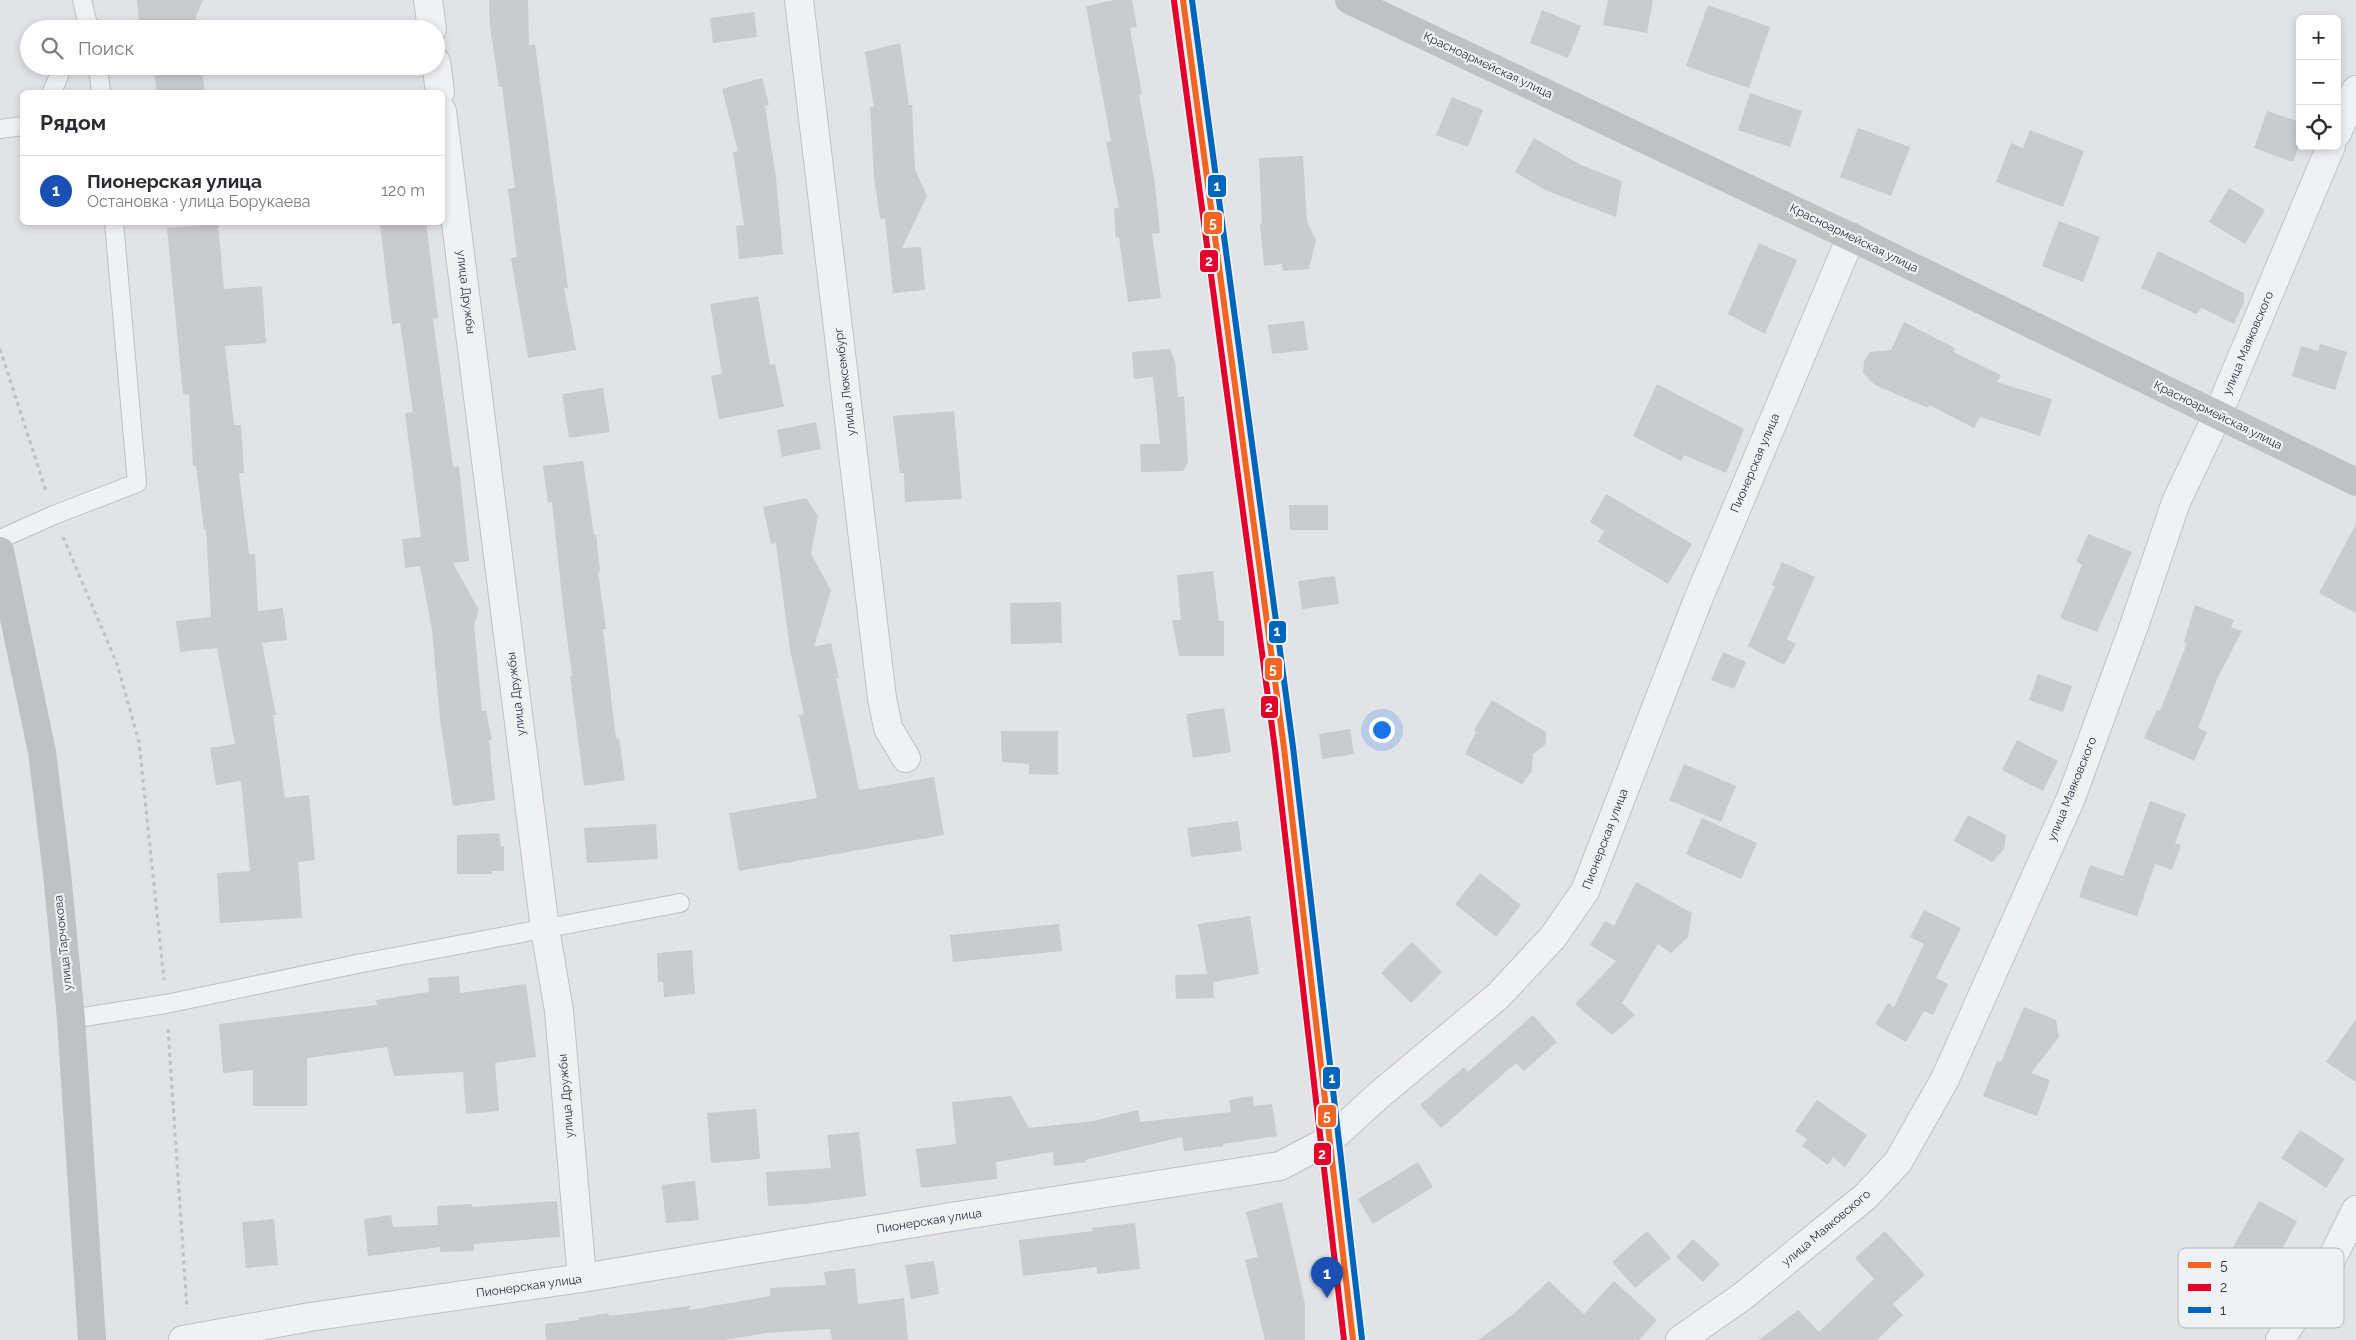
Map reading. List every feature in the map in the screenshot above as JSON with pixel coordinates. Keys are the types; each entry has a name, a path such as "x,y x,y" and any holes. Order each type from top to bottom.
{"street":[{"path":"428,0 431,20"},
{"name":"улица Люксембург","path":"800,0 882,698 888,728 906,758"},
{"path":"1183,0 1284,748 1354,1340"},
{"name":"Красноармейская улица","path":"1349,0 1851,236 2356,482"},
{"path":"438,75 440,90"},
{"path":"2341,124 2356,90"},
{"name":"улица Дружбы","path":"445,135 545,929 559,1011 582,1278"},
{"name":"улица Маяковского","path":"1680,1340 1743,1296 1865,1197 1898,1162 1921,1124 1945,1078 2071,798 2135,623 2176,502 2218,414 2329,150"},
{"name":"Пионерская улица","path":"186,1339 310,1317 582,1278 951,1217 1280,1166 1331,1139 1379,1095 1498,996 1553,937 1586,891 1697,602 1851,236"},
{"name":"улица Тарчокова","path":"0,551 42,752 57,873 71,1019 92,1340"},
{"path":"2337,1248 2356,1210"},
{"path":"2280,1340 2288,1328"}],"lane":[{"path":"78,20 82,3"},
{"path":"82,3 87,20"},
{"path":"53,90 59,75"},
{"path":"99,75 101,90"},
{"path":"0,129 20,126"},
{"path":"0,539 54,515 137,483 114,225"},
{"path":"71,1019 166,1004 357,964 680,903"}],"path":[{"path":"0,349 54,515 116,664 138,742 166,1004 186,1339"}],"building":[{"path":"137,0 203,0 195,20 139,20"},
{"path":"489,0 528,0 529,45 535,44 568,288 564,288 576,350 528,358 511,258 517,257 508,189 515,188 502,87 499,87 490,26"},
{"path":"1115,0 1132,0 1137,27 1130,28 1142,94 1139,95 1155,184 1160,233 1152,234 1161,298 1128,302 1119,237 1116,238 1114,208 1119,208 1106,142 1111,141 1086,6"},
{"path":"1608,0 1653,0 1647,33 1603,25"},
{"path":"1708,5 1770,27 1749,88 1686,66"},
{"path":"1542,10 1581,26 1568,58 1530,43"},
{"path":"754,12 757,37 713,43 710,18"},
{"path":"900,43 909,105 912,105 915,169 927,196 902,248 921,247 925,290 893,293 885,218 880,219 874,177 870,107 874,107 865,52"},
{"path":"154,75 202,75 205,90 157,90"},
{"path":"762,78 769,105 765,106 776,178 783,254 739,259 736,226 744,225 733,152 738,151 722,89"},
{"path":"1750,93 1802,111 1790,147 1738,130"},
{"path":"1452,97 1483,110 1468,147 1436,135"},
{"path":"2267,111 2296,121 2297,150 2293,162 2254,148"},
{"path":"1858,128 1910,147 1891,196 1840,177"},
{"path":"2030,130 2084,151 2063,207 1996,182 2011,143 2023,148"},
{"path":"1534,138 1581,165 1622,181 1616,217 1545,190 1515,172"},
{"path":"1303,156 1307,222 1316,240 1309,269 1283,271 1282,264 1264,266 1260,224 1262,224 1259,158"},
{"path":"2229,188 2265,210 2245,244 2209,222"},
{"path":"2059,221 2100,237 2083,282 2042,266"},
{"path":"218,225 224,289 262,286 266,343 225,346 234,425 241,425 244,473 239,473 249,554 255,554 258,611 283,608 287,640 262,643 276,715 273,715 285,798 309,795 315,860 298,862 302,918 220,923 217,873 250,871 241,781 216,785 210,748 235,744 217,648 180,652 176,621 211,617 206,529 204,529 196,466 193,466 189,394 183,395 167,228"},
{"path":"380,225 426,225 438,318 433,319 453,467 459,466 469,561 453,563 479,610 474,625 482,711 486,711 492,740 489,740 495,800 453,806 440,719 432,630 420,566 405,568 402,539 421,537 405,413 413,412 400,323 392,324"},
{"path":"1759,243 1797,260 1765,334 1728,314"},
{"path":"2158,251 2244,293 2244,302 2234,324 2202,308 2196,314 2141,288"},
{"path":"758,296 770,365 775,364 784,407 719,419 711,376 722,374 710,304"},
{"path":"1304,321 1308,350 1272,354 1268,325"},
{"path":"1904,322 1955,348 1953,352 2001,375 1997,382 2052,399 2040,436 1980,417 1974,428 1929,405 1928,408 1875,385 1863,373 1864,361 1870,352 1891,350"},
{"path":"2320,344 2347,352 2335,390 2292,376 2301,346 2318,351"},
{"path":"1170,349 1175,362 1178,397 1184,396 1188,462 1183,471 1141,472 1140,444 1160,444 1153,377 1134,379 1132,352"},
{"path":"1657,384 1744,429 1726,473 1684,455 1681,461 1633,436"},
{"path":"603,388 610,432 569,438 562,394"},
{"path":"954,411 962,499 905,502 904,473 900,473 893,416"},
{"path":"816,422 821,449 782,457 777,430"},
{"path":"583,461 594,535 596,535 600,571 598,572 606,629 603,629 616,739 619,738 625,780 584,786 570,676 572,676 552,502 548,503 543,466"},
{"path":"1606,494 1692,544 1668,584 1598,542 1604,531 1590,522"},
{"path":"806,498 818,516 811,554 831,590 814,647 831,643 839,678 836,678 859,790 934,777 944,835 739,871 729,813 817,798 799,715 804,714 790,650 776,543 771,544 763,507"},
{"path":"1289,505 1328,505 1328,530 1290,530"},
{"path":"2356,524 2356,613 2319,593"},
{"path":"2088,534 2132,552 2097,632 2060,618 2082,565 2076,562"},
{"path":"1782,562 1815,577 1787,639 1796,644 1784,665 1748,646 1775,586 1772,585"},
{"path":"1213,571 1219,621 1224,621 1224,656 1179,656 1172,620 1181,620 1177,575"},
{"path":"1335,576 1339,604 1302,609 1298,581"},
{"path":"1061,602 1062,643 1011,644 1010,603"},
{"path":"2195,605 2234,620 2231,627 2242,631 2218,677 2198,728 2207,732 2194,761 2144,738 2157,710 2160,711 2187,643 2184,642"},
{"path":"1723,652 1746,662 1734,689 1711,680"},
{"path":"2038,674 2072,686 2063,712 2029,700"},
{"path":"1492,700 1546,732 1546,744 1533,754 1532,771 1522,784 1465,754 1476,732 1474,730"},
{"path":"1224,708 1231,752 1193,758 1186,714"},
{"path":"1350,729 1354,754 1322,759 1319,734"},
{"path":"1001,731 1058,731 1058,775 1029,774 1029,764 1002,762"},
{"path":"2017,740 2058,761 2043,791 2002,770"},
{"path":"1684,764 1736,786 1721,822 1669,800"},
{"path":"2150,801 2186,814 2175,843 2181,845 2172,870 2155,864 2137,916 2079,897 2090,865 2123,876"},
{"path":"1968,815 2006,835 2004,849 1992,862 1954,841"},
{"path":"1702,818 1757,843 1741,879 1686,854"},
{"path":"1238,821 1242,851 1191,857 1187,828"},
{"path":"656,824 658,859 587,863 584,828"},
{"path":"499,833 501,847 504,846 504,871 492,871 492,874 457,874 457,835"},
{"path":"1480,873 1521,905 1496,937 1455,904"},
{"path":"1636,882 1692,913 1688,937 1671,953 1658,944 1622,1003 1635,1015 1612,1035 1575,1004 1616,961 1590,945 1605,921 1614,926"},
{"path":"1924,910 1961,928 1936,978 1948,984 1933,1015 1924,1011 1906,1042 1875,1024 1888,1003 1894,1007 1924,944 1910,937"},
{"path":"1250,916 1259,974 1213,982 1214,998 1176,999 1175,975 1207,974 1198,924"},
{"path":"1059,924 1062,951 953,962 950,935"},
{"path":"1412,942 1442,972 1411,1003 1381,973"},
{"path":"692,950 695,994 664,997 663,982 658,982 657,953"},
{"path":"459,976 460,993 526,984 536,1057 495,1063 499,1111 466,1114 463,1072 394,1076 387,1047 307,1058 307,1106 253,1106 253,1070 223,1073 219,1024 377,1005 376,1000 429,992 428,978"},
{"path":"2024,1007 2056,1020 2059,1037 2031,1073 2050,1080 2037,1116 1983,1096 1997,1061 2001,1062"},
{"path":"1533,1015 1557,1042 1524,1071 1516,1063 1441,1128 1420,1105 1464,1067 1468,1072"},
{"path":"2356,1019 2356,1082 2326,1062"},
{"path":"1011,1096 1029,1128 1094,1121 1138,1110 1140,1122 1231,1112 1229,1100 1253,1096 1254,1106 1272,1104 1277,1136 1184,1151 1182,1137 1085,1160 1086,1162 1054,1166 1053,1152 996,1162 997,1179 921,1188 916,1149 956,1144 952,1102"},
{"path":"1817,1100 1867,1135 1845,1167 1833,1157 1828,1165 1802,1146 1807,1139 1795,1131"},
{"path":"756,1109 760,1159 711,1163 707,1113"},
{"path":"2300,1130 2345,1159 2326,1188 2281,1158"},
{"path":"859,1132 866,1196 805,1204 768,1206 766,1172 831,1168 827,1135"},
{"path":"1418,1162 1433,1187 1373,1224 1358,1199"},
{"path":"695,1181 699,1220 666,1223 662,1185"},
{"path":"557,1201 560,1237 474,1244 474,1251 440,1252 440,1247 368,1256 364,1219 391,1215 393,1227 438,1225 437,1206 472,1204 472,1207"},
{"path":"2259,1201 2297,1221 2283,1248 2232,1248"},
{"path":"1282,1202 1305,1304 1305,1340 1265,1340 1245,1260 1258,1257 1246,1212"},
{"path":"274,1219 278,1265 246,1268 242,1222"},
{"path":"1135,1223 1140,1269 1097,1274 1097,1267 1023,1276 1019,1240 1093,1231 1092,1228"},
{"path":"1647,1231 1671,1258 1635,1288 1612,1262"},
{"path":"1885,1231 1925,1275 1893,1304 1903,1315 1877,1340 1759,1340 1798,1310 1819,1332 1874,1279 1855,1258"},
{"path":"1693,1239 1720,1264 1703,1282 1676,1257"},
{"path":"934,1261 939,1294 911,1299 905,1265"},
{"path":"855,1268 858,1304 904,1298 908,1340 832,1340 830,1329 766,1333 726,1340 546,1340 545,1324 579,1320 578,1318 608,1313 609,1316 690,1306 690,1310 770,1296 770,1288 826,1285 824,1272"},
{"path":"1549,1281 1584,1314 1614,1281 1657,1320 1639,1340 1478,1340 1512,1315"}],"transit line":[{"name":"5","path":"1183,0 1284,748 1353,1340"},
{"name":"1","path":"1192,0 1293,747 1362,1339"},
{"name":"2","path":"1174,1 1275,749 1344,1340"}],"place":[{"name":"Пионерская улица","path":"1327,1298"}]}
